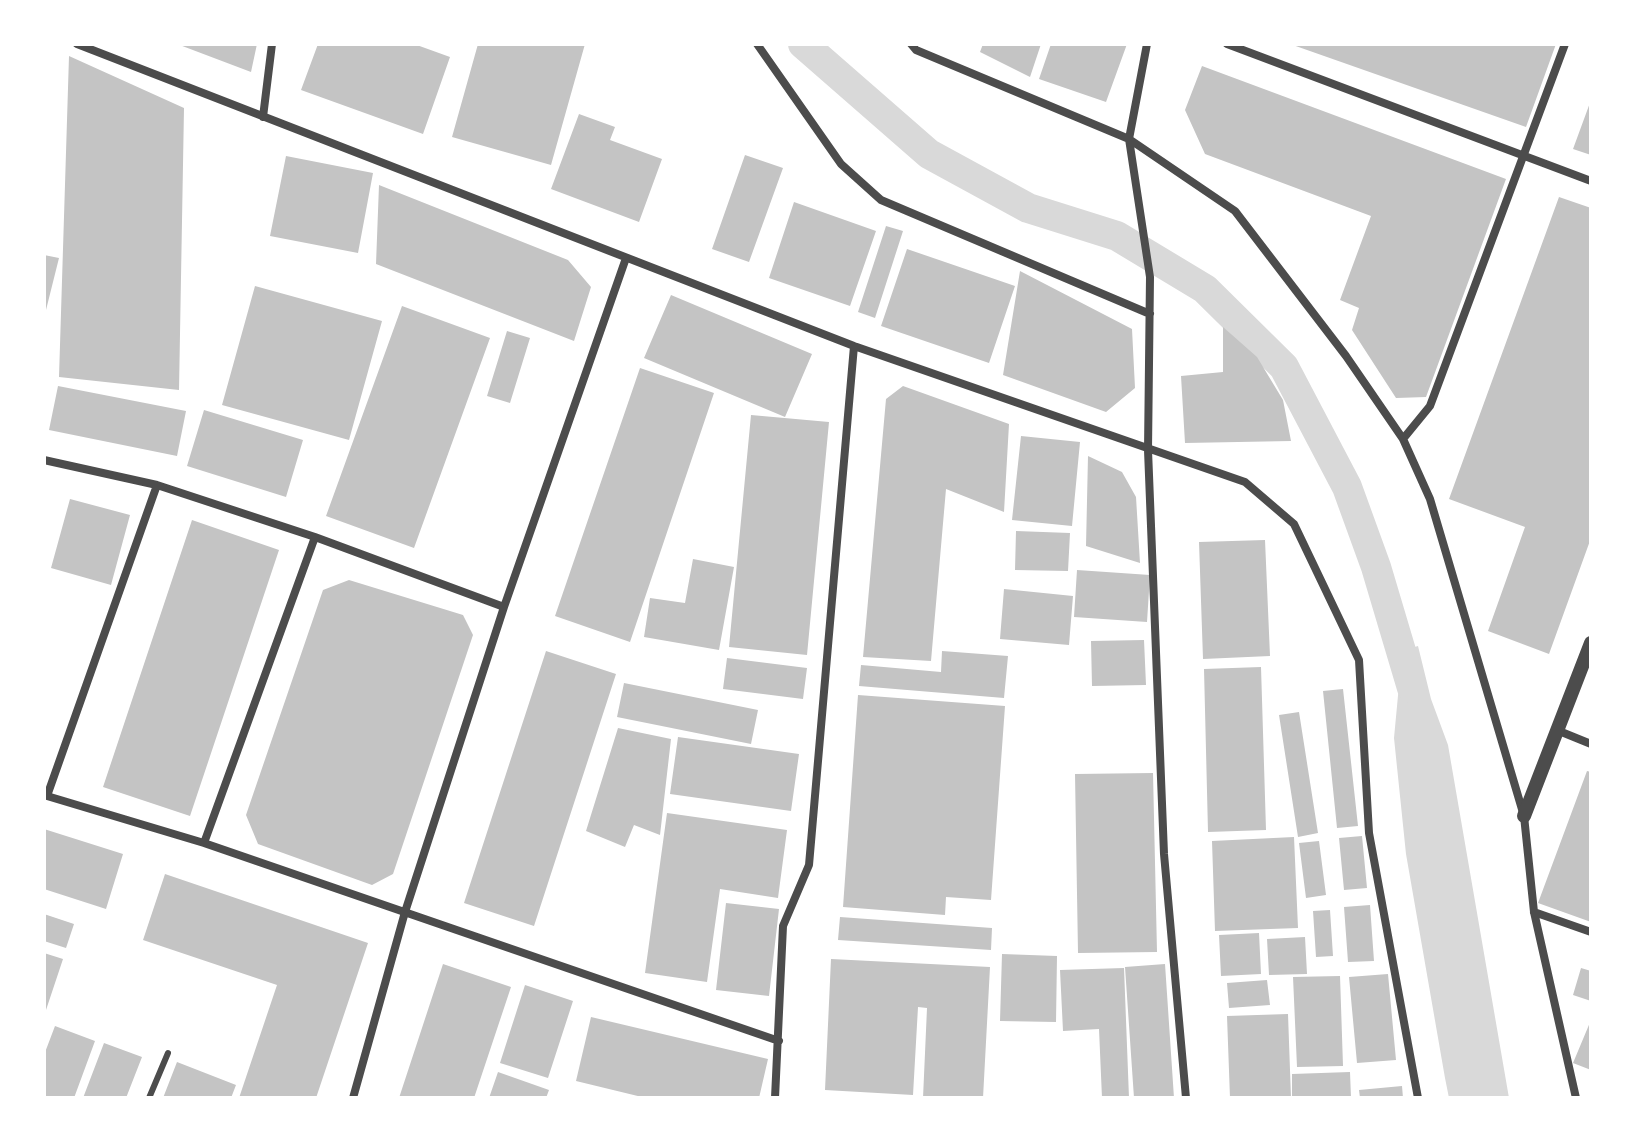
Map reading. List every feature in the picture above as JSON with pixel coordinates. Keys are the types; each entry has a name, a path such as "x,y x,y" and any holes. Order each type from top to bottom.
{"street":[{"path":"77,44 854,346 1245,482 1294,524 1359,660 1369,833 1418,1098"},
{"path":"263,117 272,44"},
{"path":"757,44 841,164 881,200 1150,314"},
{"path":"911,44 916,50 1129,139 1235,211 1346,356 1403,439 1430,499 1524,816 1534,912 1576,1098"},
{"path":"1147,44 1129,139 1150,277 1148,450 1164,854 1186,1098"},
{"path":"1227,44 1591,181"},
{"path":"1403,439 1430,406 1565,44"},
{"path":"353,1098 405,912 504,607 626,258"},
{"path":"775,1098 783,926 809,865 854,346"},
{"path":"44,460 157,485 315,537 504,607"},
{"path":"157,485 47,796 204,843 779,1041"},
{"path":"204,843 315,537"},
{"path":"1524,816 1591,643"},
{"path":"1559,731 1591,744"},
{"path":"1534,912 1591,932"}],"lane":[{"path":"149,1098 168,1053"}],"shaded area":[{"path":"1418,646 1431,699 1448,745 1509,1098 1449,1098 1406,854 1394,738 1399,685 1391,654"}],"building":[{"path":"177,44 257,44 251,72"},
{"path":"318,44 414,44 450,57 423,134 301,90"},
{"path":"478,44 585,44 551,165 452,137"},
{"path":"983,44 1041,44 1030,77 980,52"},
{"path":"1051,44 1127,44 1106,102 1039,79"},
{"path":"1290,44 1556,44 1526,127"},
{"path":"69,56 184,108 179,390 59,377"},
{"path":"1202,66 1506,179 1426,397 1396,398 1352,330 1359,308 1340,300 1371,216 1205,154 1185,110"},
{"path":"1591,100 1591,155 1573,149"},
{"path":"579,114 615,127 610,140 662,159 639,222 551,189"},
{"path":"745,155 783,168 749,262 712,249"},
{"path":"286,156 373,173 358,253 270,236"},
{"path":"379,185 568,260 591,287 574,341 376,264"},
{"path":"1559,197 1591,208 1591,538 1549,654 1488,631 1525,527 1449,499"},
{"path":"794,202 876,231 850,306 769,278"},
{"path":"886,226 903,231 875,318 858,312"},
{"path":"907,249 1015,286 989,363 881,326"},
{"path":"44,255 59,258 45,314 44,314"},
{"path":"1020,271 1132,329 1135,388 1106,412 1003,375"},
{"path":"255,286 382,321 349,440 222,405"},
{"path":"671,295 812,354 785,417 644,358"},
{"path":"402,306 490,338 414,548 326,516"},
{"path":"1223,327 1257,357 1283,400 1291,441 1185,443 1181,376 1223,372"},
{"path":"507,331 530,338 510,403 487,396"},
{"path":"640,368 714,393 630,642 555,616"},
{"path":"58,386 186,411 177,456 49,430"},
{"path":"903,386 1009,424 1004,512 946,489 931,661 863,657 886,399"},
{"path":"204,410 303,440 286,497 187,466"},
{"path":"751,415 829,422 807,655 729,647"},
{"path":"1021,436 1080,442 1072,526 1012,520"},
{"path":"1088,456 1122,472 1136,497 1140,563 1086,546"},
{"path":"70,499 130,515 111,585 51,568"},
{"path":"192,520 279,550 190,816 103,787"},
{"path":"1016,531 1070,533 1068,571 1015,570"},
{"path":"1265,540 1270,656 1203,659 1199,542"},
{"path":"693,559 734,567 719,650 644,637 650,598 685,603"},
{"path":"1077,570 1150,575 1147,622 1074,617"},
{"path":"349,580 463,615 473,635 393,874 372,885 258,844 246,815 323,590"},
{"path":"1004,589 1073,596 1069,645 1000,639"},
{"path":"1144,640 1146,685 1092,686 1091,641"},
{"path":"546,651 616,674 534,926 464,903"},
{"path":"942,651 1008,656 1004,698 859,686 861,665 941,672"},
{"path":"727,658 807,668 803,699 723,689"},
{"path":"1261,667 1266,830 1208,832 1204,669"},
{"path":"624,683 758,710 751,744 617,717"},
{"path":"1343,689 1358,826 1337,828 1323,691"},
{"path":"858,695 1005,706 991,900 946,897 945,915 843,907"},
{"path":"1299,712 1318,833 1298,837 1279,715"},
{"path":"618,728 671,739 660,835 634,825 625,847 586,831"},
{"path":"678,737 799,754 791,811 670,794"},
{"path":"1587,771 1591,772 1591,922 1538,903"},
{"path":"1153,773 1157,952 1078,953 1075,774"},
{"path":"667,813 787,830 778,898 720,889 707,982 645,973"},
{"path":"44,829 123,854 106,909 44,889"},
{"path":"1362,836 1367,888 1344,890 1339,838"},
{"path":"1294,837 1298,928 1215,931 1212,841"},
{"path":"1319,841 1326,895 1306,898 1299,843"},
{"path":"165,874 368,943 316,1098 239,1098 277,985 143,940"},
{"path":"726,903 779,909 769,996 716,990"},
{"path":"1370,905 1374,961 1348,962 1344,907"},
{"path":"1330,910 1333,956 1316,957 1313,911"},
{"path":"44,914 74,924 66,948 44,941"},
{"path":"840,917 992,928 991,950 838,940"},
{"path":"1259,933 1261,974 1221,976 1219,935"},
{"path":"1305,937 1307,974 1269,975 1267,939"},
{"path":"44,953 63,959 45,1013 44,1013"},
{"path":"1002,954 1057,956 1056,1022 1000,1021"},
{"path":"831,959 990,967 983,1098 923,1098 927,1008 918,1007 913,1095 825,1090"},
{"path":"443,964 511,987 474,1098 399,1098"},
{"path":"1165,964 1174,1098 1134,1098 1125,967"},
{"path":"1124,968 1129,1098 1102,1098 1099,1029 1063,1031 1060,970"},
{"path":"1581,968 1591,971 1591,1001 1573,995"},
{"path":"1388,974 1396,1060 1357,1063 1349,977"},
{"path":"1340,976 1343,1066 1297,1067 1293,977"},
{"path":"1267,980 1270,1005 1229,1008 1227,983"},
{"path":"525,985 573,1001 548,1078 500,1063"},
{"path":"1288,1014 1291,1098 1230,1098 1227,1016"},
{"path":"591,1017 768,1059 759,1098 646,1098 576,1081"},
{"path":"1591,1020 1591,1070 1573,1063"},
{"path":"55,1026 95,1041 74,1098 44,1098 44,1055"},
{"path":"104,1043 142,1057 126,1098 83,1098"},
{"path":"177,1062 236,1085 231,1098 163,1098"},
{"path":"498,1072 549,1090 546,1098 489,1098"},
{"path":"1350,1072 1351,1098 1292,1098 1292,1074"},
{"path":"1402,1086 1403,1098 1360,1098 1359,1090"}],"waterway":[{"path":"803,44 929,154 1028,208 1117,236 1205,289 1284,367 1347,487 1376,567 1412,688"}]}
